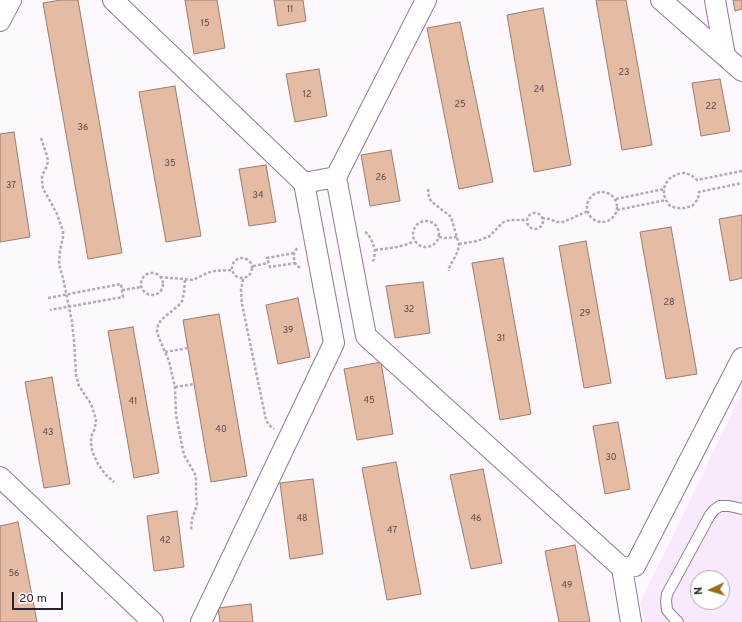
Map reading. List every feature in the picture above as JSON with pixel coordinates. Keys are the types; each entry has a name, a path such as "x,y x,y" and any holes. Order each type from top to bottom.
{"street":[{"path":"0,21 11,0"},
{"path":"113,0 304,183 334,343 200,622"},
{"path":"426,0 336,177 366,336 622,568 630,622"},
{"path":"661,0 742,71"},
{"path":"715,0 725,56"},
{"path":"304,183 336,177"},
{"path":"334,343 366,336"},
{"path":"622,568 635,566 742,358"},
{"path":"1,478 153,622"}],"lane":[{"path":"678,622 667,610 667,594 710,515 720,506 729,506 742,509"}],"path":[{"path":"41,138 48,161 42,176 42,185 57,214 63,231 58,264 63,278 73,334 75,362 79,386 90,404 96,419 95,428 91,437 92,452 105,474 114,482"},
{"path":"742,171 697,180 691,175 677,174 669,179 665,185 664,195 670,206 685,208 692,206 698,199 699,192 742,183"},
{"path":"428,189 429,198 432,202 451,217 457,236 459,244 458,251 449,268 449,271"},
{"path":"616,199 664,189"},
{"path":"598,192 603,192 608,193 616,199 618,204 617,210 612,219 602,222 593,219 590,215 587,205 589,199 593,195 598,192"},
{"path":"617,210 666,200"},
{"path":"542,218 542,225 538,228 532,229 528,226 527,220 530,215 535,213 539,214 542,218 563,222 588,210"},
{"path":"459,244 477,241 490,236 502,223 506,221 527,220"},
{"path":"428,222 436,226 439,237 432,246 425,247 414,241 414,229 418,224 428,222"},
{"path":"439,237 444,238 457,236"},
{"path":"375,250 398,247 414,241"},
{"path":"294,253 267,258 270,268 295,263"},
{"path":"242,258 249,260 253,266 250,276 243,279 236,277 232,270 235,261 242,258"},
{"path":"253,266 268,263"},
{"path":"160,277 163,285 159,292 152,295 146,293 141,283 144,276 148,274 155,274 160,277 193,280 214,271 232,270"},
{"path":"243,279 241,290 242,304 266,420 273,428 289,436"},
{"path":"185,280 182,300 178,306 161,320 158,325 157,332 169,361 175,388 176,415 184,455 196,477 196,508 192,519 191,530"},
{"path":"48,298 121,284 123,297 50,310"},
{"path":"122,290 142,287"},
{"path":"165,352 188,348"},
{"path":"175,388 194,384"}],"shaded area":[{"path":"742,393 742,622 645,622 640,603"}],"building":[{"path":"61,0 78,0 122,253 88,259 43,3"},
{"path":"185,0 217,0 225,48 194,54"},
{"path":"274,0 303,0 306,21 278,26"},
{"path":"596,0 626,0 652,145 622,150"},
{"path":"733,0 742,0 742,9 735,11"},
{"path":"543,8 571,165 534,172 507,15"},
{"path":"460,22 493,182 459,189 427,28"},
{"path":"319,69 327,116 295,122 286,74"},
{"path":"720,79 730,131 701,136 692,83"},
{"path":"175,86 201,236 166,242 139,92"},
{"path":"14,132 30,237 0,242 0,134"},
{"path":"391,150 400,201 370,206 361,155"},
{"path":"266,165 276,222 249,226 239,169"},
{"path":"742,215 742,278 730,281 719,219"},
{"path":"671,227 697,374 666,379 640,232"},
{"path":"586,241 611,383 584,388 559,246"},
{"path":"503,258 531,414 500,420 472,263"},
{"path":"423,282 430,333 395,338 386,286"},
{"path":"298,298 310,357 278,364 266,305"},
{"path":"219,314 247,476 211,482 183,320"},
{"path":"133,327 159,473 134,478 108,331"},
{"path":"381,362 393,434 357,440 344,369"},
{"path":"52,377 70,484 44,488 25,382"},
{"path":"618,422 630,489 605,494 593,426"},
{"path":"396,462 421,594 387,600 362,468"},
{"path":"483,469 502,563 471,569 450,475"},
{"path":"313,479 323,554 290,559 280,483"},
{"path":"177,511 184,567 154,571 147,516"},
{"path":"18,522 37,622 0,622 0,526"},
{"path":"575,545 590,622 559,622 545,551"},
{"path":"251,604 253,622 220,622 218,608"}]}
